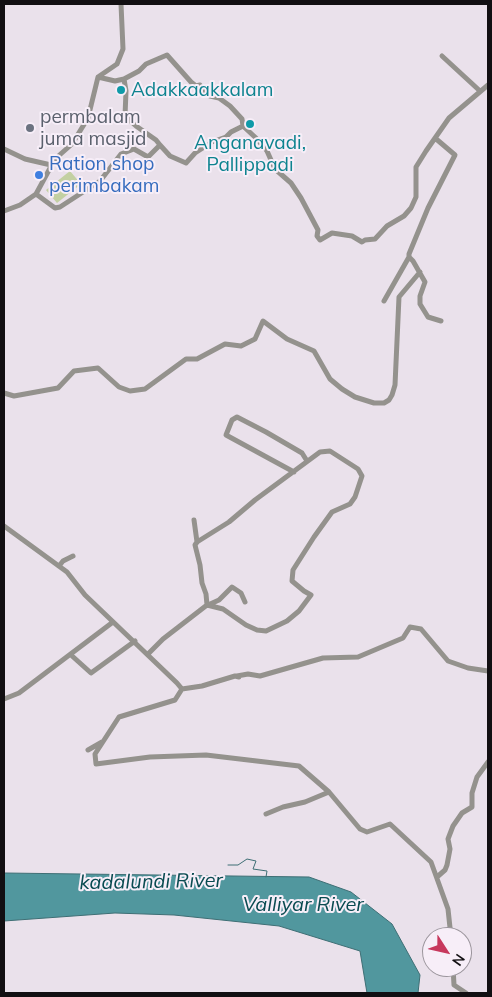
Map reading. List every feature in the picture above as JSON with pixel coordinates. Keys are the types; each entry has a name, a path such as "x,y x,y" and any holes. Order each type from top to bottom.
{"street":[{"path":"4,211 20,205 36,194 55,159 72,144 88,118 98,77 117,64 123,49 122,4"},
{"path":"98,77 115,81 124,80 139,71 146,64 167,55 196,86 200,86 205,93 218,98 230,106 242,119 243,126 267,151 275,169 291,183 301,198 318,230 317,236 320,240 332,233 352,236 362,242 375,239 387,226 404,216 411,208 416,197 416,167 449,118 488,85"},
{"path":"442,56 480,91"},
{"path":"124,80 126,116 136,126 156,140 170,156 186,163 195,153 243,126"},
{"path":"384,301 409,257 428,208 455,156 435,138"},
{"path":"36,194 55,208 64,206 81,192 100,181 121,154 134,149 148,156 160,145"},
{"path":"4,149 25,159 51,165"},
{"path":"409,257 425,282 420,296 420,304 428,317 440,321"},
{"path":"4,393 14,396 58,388 74,371 98,368 120,387 130,391 145,389 186,359 197,359 225,344 241,346 255,340 263,322 287,339 314,351 330,379 342,389 374,403 384,403 389,400 395,385 399,297 420,272"},
{"path":"294,472 226,435 232,420 237,418 266,432 302,453 307,461"},
{"path":"197,542 229,522 255,500 320,452 330,450 358,469 362,476 355,497 350,504 332,512 293,570 292,581 311,594 299,612 266,632 246,625 223,609 207,605"},
{"path":"194,520 197,542 195,545 207,605"},
{"path":"4,526 67,572 85,595 182,689"},
{"path":"59,566 63,561 73,556"},
{"path":"148,654 169,634 207,605 219,600 232,587 241,593 245,602"},
{"path":"4,699 19,692 113,622"},
{"path":"449,927 448,909 432,862 390,824 367,832 360,829 330,792 299,766 206,755 150,757 96,764 95,754 119,717 175,700 182,689 202,686 248,674 260,676 323,658 358,657 403,638 410,627 421,629 448,661 468,668 488,671"},
{"path":"71,655 91,673 135,642"},
{"path":"88,750 103,742"},
{"path":"437,877 448,865 450,849 448,839 453,826 462,813 472,807 472,793 477,776 488,762"},
{"path":"266,814 330,792"},
{"path":"454,977 454,985 466,993"}],"green space":[{"path":"70,171 81,184 57,203 46,190"}],"water":[{"name":"Valliyar River","path":"4,873 309,877 351,892 392,924 420,975 418,993 367,993 360,951 279,926 174,915 115,913 4,921"}],"waterway":[{"name":"kadalundi River","path":"228,865 238,865 247,859 256,861 253,869 267,871 266,877"}],"place":[{"name":"Adakkaakkalam","path":"121,90"},
{"name":"Anganavadi, Pallippadi","path":"250,124"},
{"name":"permbalam juma masjid","path":"30,128"},
{"name":"Ration shop perimbakam","path":"39,175"}]}
